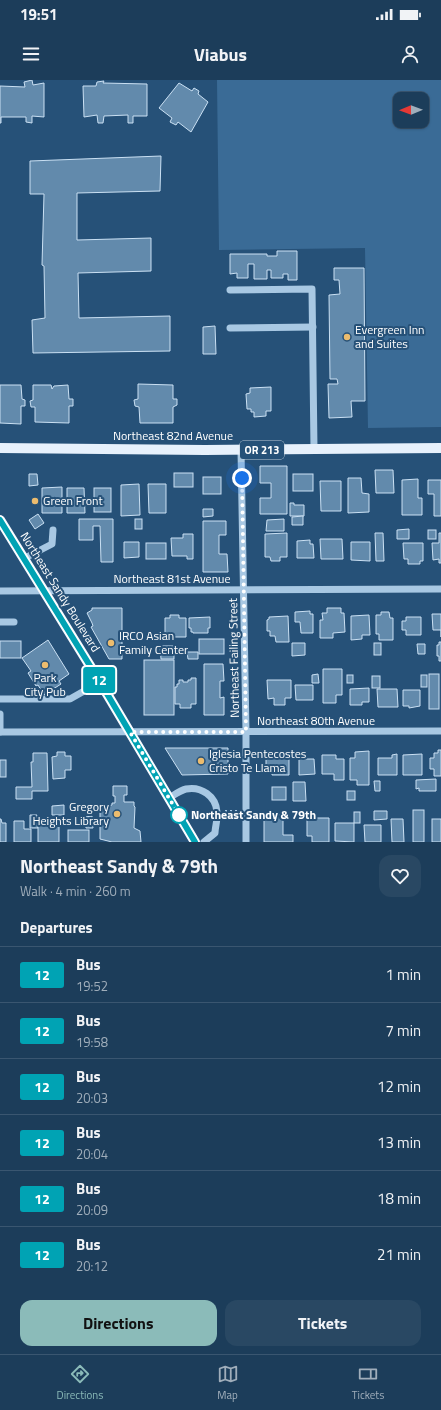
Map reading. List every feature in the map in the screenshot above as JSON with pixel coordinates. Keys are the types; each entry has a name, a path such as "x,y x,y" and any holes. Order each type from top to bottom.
{"main road":[{"name":"Northeast 82nd Avenue","path":"0,448 241,450 441,448"},
{"name":"Northeast Sandy Boulevard","path":"0,520 100,682 195,842"}],"street":[{"path":"230,290 312,289 314,449"},
{"path":"230,328 313,327"},
{"name":"Northeast Failing Street","path":"241,450 246,732 246,842"},
{"path":"24,558 52,544 53,530"},
{"name":"Northeast 81st Avenue","path":"0,591 441,589"},
{"path":"0,622 14,622"},
{"path":"0,699 70,699 100,682"},
{"path":"0,714 0,732"},
{"name":"Northeast 80th Avenue","path":"0,732 441,731"},
{"path":"169,798 186,789 202,790 214,801 217,812 215,833 204,842"}],"shaded area":[{"path":"217,80 441,80 441,427 368,428 365,248 219,250"}],"building":[{"path":"32,80 33,85 44,83 44,117 32,116 32,123 26,122 26,117 1,117 0,123 0,86 25,87 24,82"},
{"path":"104,81 103,83 147,84 147,116 133,116 133,123 128,123 128,115 104,116 103,123 98,123 97,115 84,117 83,86 96,86 97,82"},
{"path":"179,83 192,91 194,88 199,91 198,94 208,102 191,132 178,122 176,125 170,122 172,118 159,108"},
{"path":"161,156 160,191 77,193 77,240 151,238 151,271 78,273 79,318 170,316 170,351 33,353 32,320 45,318 44,266 42,265 44,194 30,194 30,161"},
{"path":"277,251 297,251 297,280 288,280 288,274 283,274 283,278 271,278 271,270 267,270 267,279 254,279 254,264 248,264 248,278 237,278 237,273 230,274 230,254 267,254 267,256 277,256"},
{"name":"Evergreen Inn and Suites","path":"334,268 364,268 365,401 351,401 352,417 329,418 328,384 338,384 337,379 330,379 329,295 340,294 339,280 334,280"},
{"path":"215,326 216,354 203,354 203,327"},
{"path":"138,384 173,385 173,399 177,399 177,405 173,407 173,423 140,423 139,407 135,406 134,400 138,399"},
{"path":"0,385 21,385 22,399 25,400 25,406 21,406 21,424 0,423"},
{"path":"33,385 51,385 52,389 54,386 68,385 69,399 73,399 73,406 69,406 69,423 35,422 35,407 31,407 30,401 33,400"},
{"path":"271,387 271,411 266,411 266,416 254,417 254,412 251,412 251,409 247,409 246,394 250,393 250,388"},
{"path":"260,466 287,466 287,514 260,514 260,498 271,498 271,483 260,483"},
{"path":"375,470 393,470 394,493 376,493"},
{"path":"174,473 193,473 193,487 174,487"},
{"path":"29,474 37,474 38,485 29,486"},
{"path":"293,474 313,474 313,491 293,491"},
{"path":"203,477 221,477 221,494 203,494"},
{"path":"348,478 361,478 362,493 369,494 369,512 348,513"},
{"path":"418,479 418,498 422,498 422,515 402,515 402,480"},
{"path":"428,480 441,480 441,516 434,516 434,494 428,494"},
{"path":"320,481 341,481 341,511 321,511"},
{"path":"139,484 140,515 121,516 121,485"},
{"path":"148,484 166,484 166,513 149,513"},
{"path":"62,487 62,513 42,513 42,488"},
{"path":"67,488 84,488 85,513 67,513"},
{"path":"94,488 111,488 111,512 94,512"},
{"path":"290,503 294,503 294,505 304,505 304,516 290,516"},
{"path":"203,509 213,509 213,516 203,517"},
{"path":"38,514 44,523 35,529 29,520"},
{"path":"303,516 303,525 292,525 292,517"},
{"path":"79,519 113,519 113,562 101,562 100,526 93,526 93,540 79,540"},
{"path":"135,519 142,519 142,529 135,529"},
{"path":"284,519 284,531 266,531 267,520"},
{"path":"203,521 226,521 226,535 219,535 219,554 227,554 228,572 203,572"},
{"path":"409,529 409,539 397,539 397,530"},
{"path":"428,530 436,530 436,539 428,539"},
{"path":"287,533 287,557 280,557 280,561 271,561 270,557 265,557 265,534"},
{"path":"375,533 383,533 384,561 376,561"},
{"path":"439,533 441,533 441,563 439,563 439,559 433,560 432,543 439,543"},
{"path":"183,534 193,534 193,559 187,559 187,556 172,556 171,538 183,538"},
{"path":"320,539 342,539 343,559 321,559"},
{"path":"310,540 310,544 313,544 314,558 297,558 297,541"},
{"path":"124,542 139,542 139,557 124,558"},
{"path":"351,542 370,542 370,561 351,560"},
{"path":"146,543 166,543 166,559 146,559"},
{"path":"403,543 423,543 423,561 420,561 420,564 408,564 408,559 404,559"},
{"name":"IRCO Asian Family Center","path":"92,608 122,608 122,659 109,659 91,627 93,626 87,613 92,610"},
{"path":"327,608 341,608 341,613 344,613 345,632 333,633 333,638 320,638 320,620 323,620 322,613 327,613"},
{"path":"310,611 310,614 313,614 313,633 301,633 300,622 295,622 295,612"},
{"path":"381,612 389,612 390,618 393,618 393,640 379,640 379,634 376,634 376,615 381,615"},
{"path":"432,614 441,614 441,630 433,630"},
{"path":"170,615 179,615 179,618 186,618 186,637 165,637 165,618 170,618"},
{"path":"369,615 370,635 362,635 362,639 351,640 351,616"},
{"path":"288,616 289,642 276,642 275,636 270,636 270,631 267,631 267,620 269,617"},
{"path":"210,617 210,628 208,628 208,633 191,632 191,628 189,628 189,618"},
{"path":"406,617 421,617 421,635 406,635 406,630 402,630 402,621 406,621"},
{"path":"199,639 224,639 224,654 199,654"},
{"name":"Park City Pub","path":"48,640 69,674 59,681 61,684 44,695 28,673 31,671 22,658"},
{"path":"0,641 21,641 21,658 0,658"},
{"path":"439,642 441,642 441,661 439,661 439,656 437,656 437,645 439,645"},
{"path":"292,643 305,643 305,655 292,656"},
{"path":"374,643 381,643 381,655 374,655"},
{"path":"417,644 425,644 425,654 418,654"},
{"path":"160,646 174,646 174,659 161,659"},
{"path":"187,652 198,652 198,659 188,659"},
{"path":"144,660 174,660 174,715 144,715"},
{"path":"204,664 223,664 224,681 220,681 220,698 224,697 224,715 204,715"},
{"path":"323,669 342,669 342,695 336,695 336,703 323,703"},
{"path":"318,674 319,683 312,683 312,675"},
{"path":"429,674 439,674 439,709 429,709"},
{"path":"347,675 353,675 353,683 347,683"},
{"path":"421,675 427,675 427,687 421,687"},
{"path":"372,676 380,676 380,688 372,688"},
{"path":"191,678 196,678 196,704 191,704 191,708 180,708 180,704 175,704 175,687 179,684 179,680 188,682"},
{"path":"267,680 291,680 291,698 285,698 285,705 274,705 274,698 268,699"},
{"path":"295,685 313,685 313,700 296,700"},
{"path":"369,688 369,702 362,702 362,705 350,705 350,689"},
{"path":"377,689 397,689 398,707 378,707"},
{"path":"403,690 420,690 420,706 409,708 409,706 403,706"},
{"name":"Iglesia Pentecostes Cristo Te Llama","path":"165,748 228,748 228,774 182,775"},
{"path":"438,750 441,750 441,776 434,776 434,769 430,769 430,758 434,758 434,753 438,753"},
{"path":"369,751 369,785 357,785 357,780 350,780 350,758 355,758 355,752"},
{"path":"57,752 65,752 65,756 71,756 71,770 65,770 65,778 53,779 52,757 57,756"},
{"path":"272,752 289,752 289,775 272,775 272,770 266,770 266,757 272,757"},
{"path":"33,753 47,753 48,791 32,791 32,799 16,799 16,787 32,787 31,762 33,762"},
{"path":"397,754 397,775 378,775 378,758 392,758 392,755"},
{"path":"422,754 422,775 403,775 403,755"},
{"path":"322,755 336,755 336,759 344,759 344,780 334,780 334,774 322,774"},
{"path":"299,759 314,759 315,774 299,775"},
{"path":"0,760 6,760 6,777 0,777"},
{"path":"436,779 436,791 419,791 419,788 416,789 416,780"},
{"path":"374,781 380,781 380,791 375,791"},
{"path":"293,782 305,782 306,801 293,801"},
{"name":"Gregory Heights Library","path":"113,786 127,786 127,795 124,795 124,802 134,802 134,828 140,831 141,842 112,842 100,839 100,808 115,803"},
{"path":"272,787 286,787 286,800 272,800"},
{"path":"347,791 355,791 355,800 347,800"},
{"path":"64,805 64,815 52,815 52,806"},
{"path":"413,810 424,810 424,842 413,842"},
{"path":"374,811 387,811 387,819 374,820"},
{"path":"354,812 360,812 360,823 354,823"},
{"path":"30,815 37,815 38,828 30,828"},
{"path":"264,815 283,815 283,835 293,835 293,842 264,842"},
{"path":"92,816 93,828 86,828 85,817"},
{"path":"307,818 329,818 329,842 312,842 312,836 307,836"},
{"path":"0,819 2,823 6,823 6,842 0,842"},
{"path":"391,819 403,819 404,842 392,842"},
{"path":"432,819 441,819 441,842 432,842"},
{"path":"14,821 24,821 24,829 31,829 31,842 14,842"},
{"path":"48,823 59,823 59,842 38,842 38,826 48,826"},
{"path":"335,823 354,823 354,842 335,841"},
{"path":"364,825 381,825 381,842 365,842"},
{"path":"68,830 89,830 89,842 68,842"}],"bus line":[{"name":"12","path":"0,520 100,682 195,842"}],"place":[{"name":"Evergreen Inn and Suites","path":"347,337"},
{"name":"Green Front","path":"35,501"},
{"name":"IRCO Asian Family Center","path":"111,643"},
{"name":"Park City Pub","path":"45,665"},
{"name":"Iglesia Pentecostes Cristo Te Llama","path":"201,761"},
{"name":"Gregory Heights Library","path":"117,814"},
{"name":"Northeast Sandy & 79th","path":"179,815"}],"route":[{"path":"179,815 130,732 246,732 242,478"}]}
